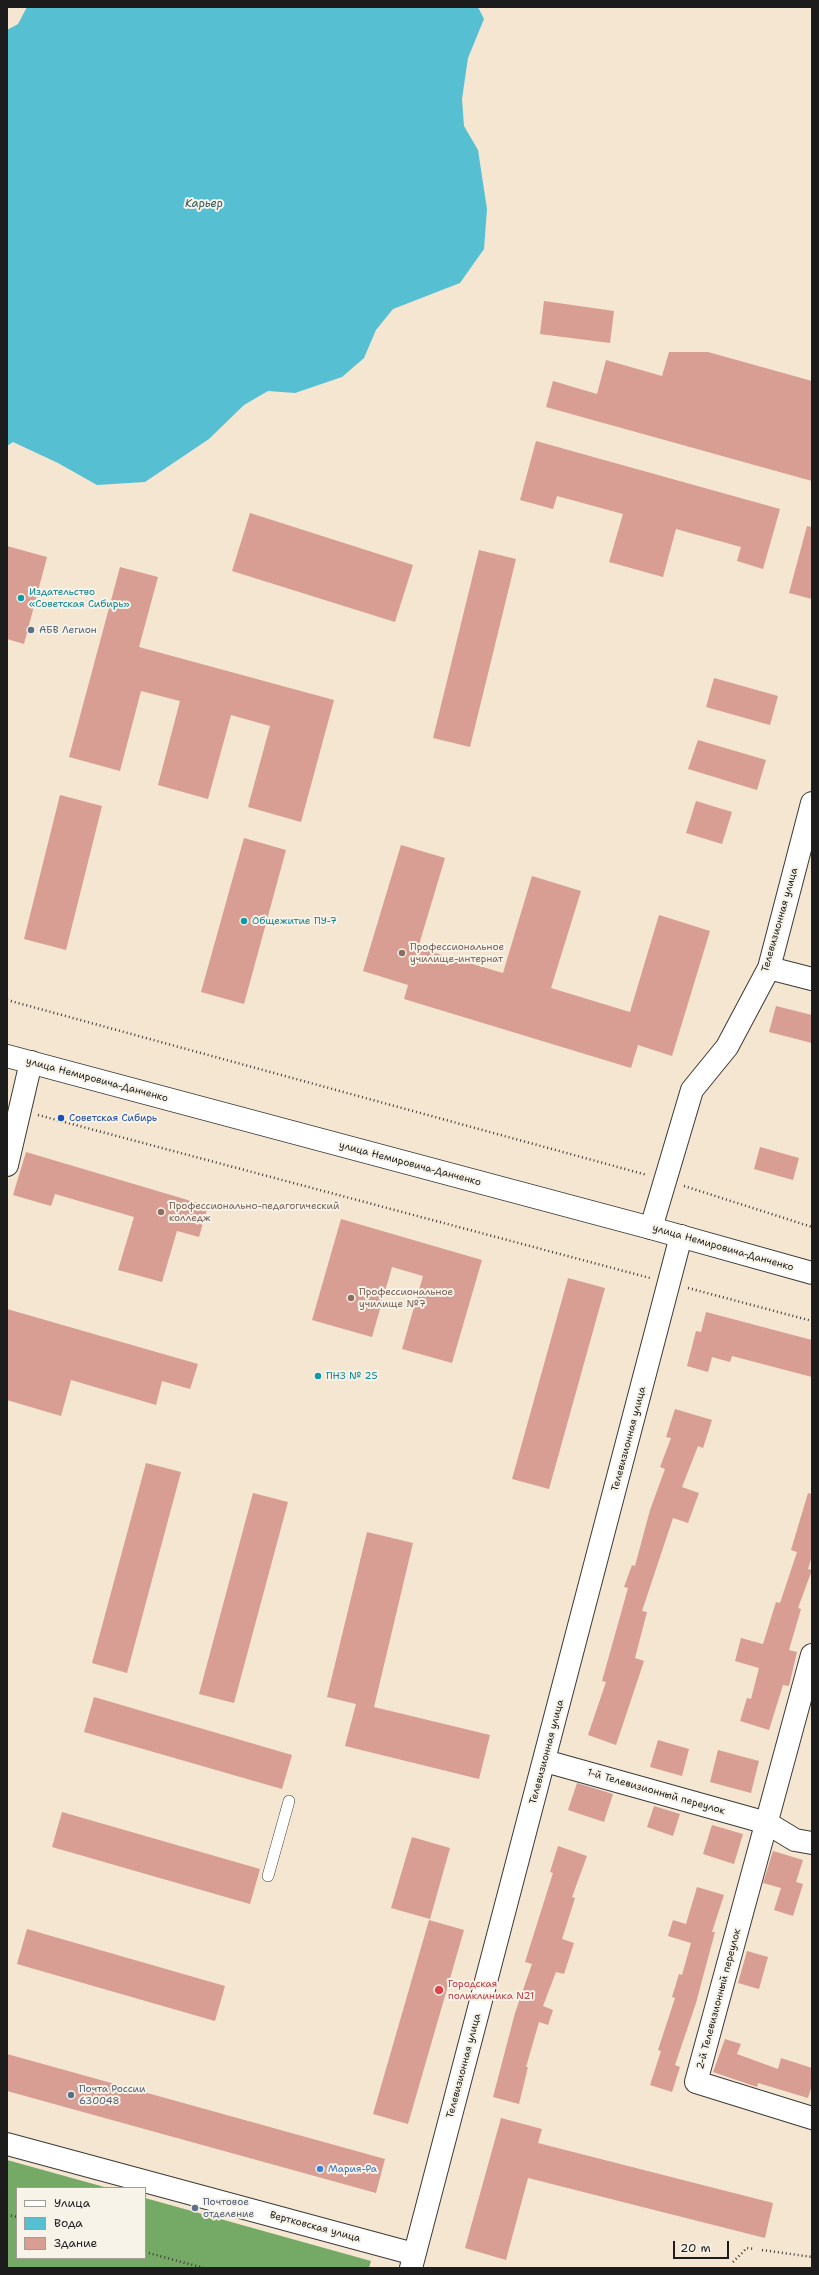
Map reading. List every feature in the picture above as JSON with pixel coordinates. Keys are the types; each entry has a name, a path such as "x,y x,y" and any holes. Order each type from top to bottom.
{"street":[{"name":"Телевизионная улица","path":"651,1228 667,1180 692,1090 727,1047 769,968 812,803"},
{"path":"769,968 812,979"},
{"name":"улица Немировича-Данченко","path":"7,1056 681,1236 812,1273"},
{"path":"7,1165 31,1062"},
{"name":"Телевизионная улица","path":"412,2261 545,1761 681,1236"},
{"path":"767,1823 812,1655"},
{"name":"1-й Телевизионный переулок","path":"545,1761 767,1823 795,1840 812,1843"},
{"name":"2-й Телевизионный переулок","path":"767,1823 696,2082 812,2118"},
{"name":"Вертковская улица","path":"7,2144 412,2261"}],"lane":[{"path":"268,1876 289,1801"}],"path":[{"path":"7,1000 667,1180 812,1227"},
{"path":"20,1110 812,1321"},
{"path":"732,2262 747,2248 754,2249"},
{"path":"762,2250 812,2257"},
{"path":"146,2252 204,2268"}],"green space":[{"path":"7,2160 104,2187 16,2187 16,2259 146,2259 146,2198 371,2261 369,2268 7,2267"}],"water":[{"name":"Карьер","path":"27,7 478,7 484,19 468,58 462,99 464,126 478,150 487,209 484,249 460,283 393,309 376,330 364,358 342,377 295,393 268,391 244,405 209,439 145,482 97,485 58,463 13,442 7,446 7,30 18,24"}],"building":[{"path":"544,301 614,311 610,343 540,334"},
{"path":"669,352 708,352 812,381 812,481 546,407 553,381 597,394 606,360 662,376"},
{"path":"536,441 780,509 763,569 737,561 741,547 676,529 663,577 609,562 623,514 557,496 553,509 520,500"},
{"path":"250,513 413,565 395,622 232,571"},
{"path":"807,526 812,527 812,599 789,593"},
{"name":"Издательство «Советская Сибирь»","path":"7,546 47,557 24,644 7,639"},
{"path":"479,550 516,559 470,747 433,738"},
{"path":"120,567 158,577 139,647 334,700 301,822 248,807 270,726 231,715 208,799 158,785 180,701 141,691 120,771 69,757"},
{"path":"714,678 778,696 770,725 706,707"},
{"path":"698,740 766,760 757,790 688,769"},
{"path":"60,795 102,806 66,950 24,939"},
{"path":"696,801 732,812 722,844 686,833"},
{"name":"Общежитие ПУ-7","path":"244,838 286,850 244,1004 201,992"},
{"name":"Профессиональное училище-интернат","path":"401,845 445,858 418,948 503,973 532,876 581,891 551,988 630,1012 659,915 710,931 672,1056 638,1045 631,1068 404,999 408,985 363,971"},
{"path":"776,1006 812,1015 812,1043 769,1032"},
{"path":"760,1147 799,1158 793,1180 754,1169"},
{"name":"Профессионально-педагогический колледж","path":"26,1152 208,1206 199,1237 177,1231 162,1282 118,1270 134,1217 55,1194 51,1206 13,1195"},
{"name":"Профессиональное училище №7","path":"341,1219 482,1260 452,1363 402,1349 423,1276 392,1267 372,1337 312,1320"},
{"path":"568,1278 605,1288 549,1489 512,1479"},
{"path":"7,1309 198,1364 190,1389 162,1381 156,1405 71,1380 61,1416 7,1400"},
{"path":"706,1312 812,1340 812,1377 732,1356 730,1362 712,1357 708,1372 687,1366 696,1331 701,1332"},
{"path":"675,1409 712,1420 703,1448 698,1446 682,1487 699,1493 688,1523 673,1518 642,1611 647,1612 635,1658 644,1661 616,1745 588,1735 606,1682 602,1681 628,1588 624,1587 632,1565 635,1566 650,1510 665,1469 660,1467 671,1438 666,1437"},
{"path":"146,1463 181,1472 127,1673 92,1663"},
{"path":"253,1493 288,1502 234,1703 199,1694"},
{"path":"808,1493 812,1494 812,1556 808,1569 812,1570 798,1608 801,1609 789,1650 797,1652 789,1686 783,1685 769,1730 740,1721 747,1698 751,1699 759,1668 735,1661 741,1638 763,1644 776,1602 780,1603 797,1552 791,1550"},
{"path":"367,1532 413,1543 374,1707 490,1735 479,1779 345,1746 356,1704 327,1697"},
{"path":"94,1697 292,1755 282,1789 84,1732"},
{"path":"658,1740 689,1749 682,1776 650,1767"},
{"path":"718,1750 759,1761 751,1793 710,1782"},
{"path":"577,1783 613,1794 604,1822 568,1810"},
{"path":"654,1806 680,1814 673,1836 647,1827"},
{"path":"62,1812 260,1869 250,1904 52,1847"},
{"path":"712,1825 743,1834 734,1864 703,1854"},
{"path":"412,1837 450,1848 430,1919 391,1908"},
{"path":"558,1846 587,1856 572,1897 575,1898 562,1939 574,1943 564,1974 556,1972 543,2006 553,2010 548,2025 539,2022 526,2067 528,2067 519,2104 493,2097 515,2013 532,1964 525,1962 553,1873 550,1872"},
{"path":"773,1851 803,1860 796,1882 803,1884 793,1916 774,1910 781,1888 763,1883"},
{"path":"697,1887 724,1895 712,1932 715,1932 696,2003 675,2065 680,2067 672,2092 650,2085 661,2051 658,2050 675,1998 672,1997 679,1974 682,1975 691,1943 668,1936 673,1920 686,1924"},
{"path":"429,1920 464,1930 408,2124 373,2114"},
{"path":"27,1929 225,1986 215,2021 17,1964"},
{"path":"747,1951 768,1957 759,1989 738,1983"},
{"path":"725,2039 741,2044 737,2054 778,2069 781,2058 812,2068 812,2085 808,2098 758,2083 757,2087 713,2072"},
{"path":"7,2054 385,2159 376,2193 7,2091"},
{"path":"501,2118 542,2129 538,2143 773,2203 765,2238 528,2178 506,2260 465,2248"}],"place":[{"name":"Издательство «Советская Сибирь»","path":"21,598"},
{"name":"АБВ Легион","path":"31,630"},
{"name":"Общежитие ПУ-7","path":"244,921"},
{"name":"Профессиональное училище-интернат","path":"402,953"},
{"name":"Советская Сибирь","path":"61,1118"},
{"name":"Профессионально-педагогический колледж","path":"161,1212"},
{"name":"Профессиональное училище №7","path":"351,1298"},
{"name":"ПНЗ № 25","path":"318,1376"},
{"name":"Городская поликлиника N21","path":"439,1990"},
{"name":"Почта России 630048","path":"71,2095"},
{"name":"Мария-Ра","path":"320,2169"},
{"name":"Почтовое отделение","path":"195,2208"}]}
